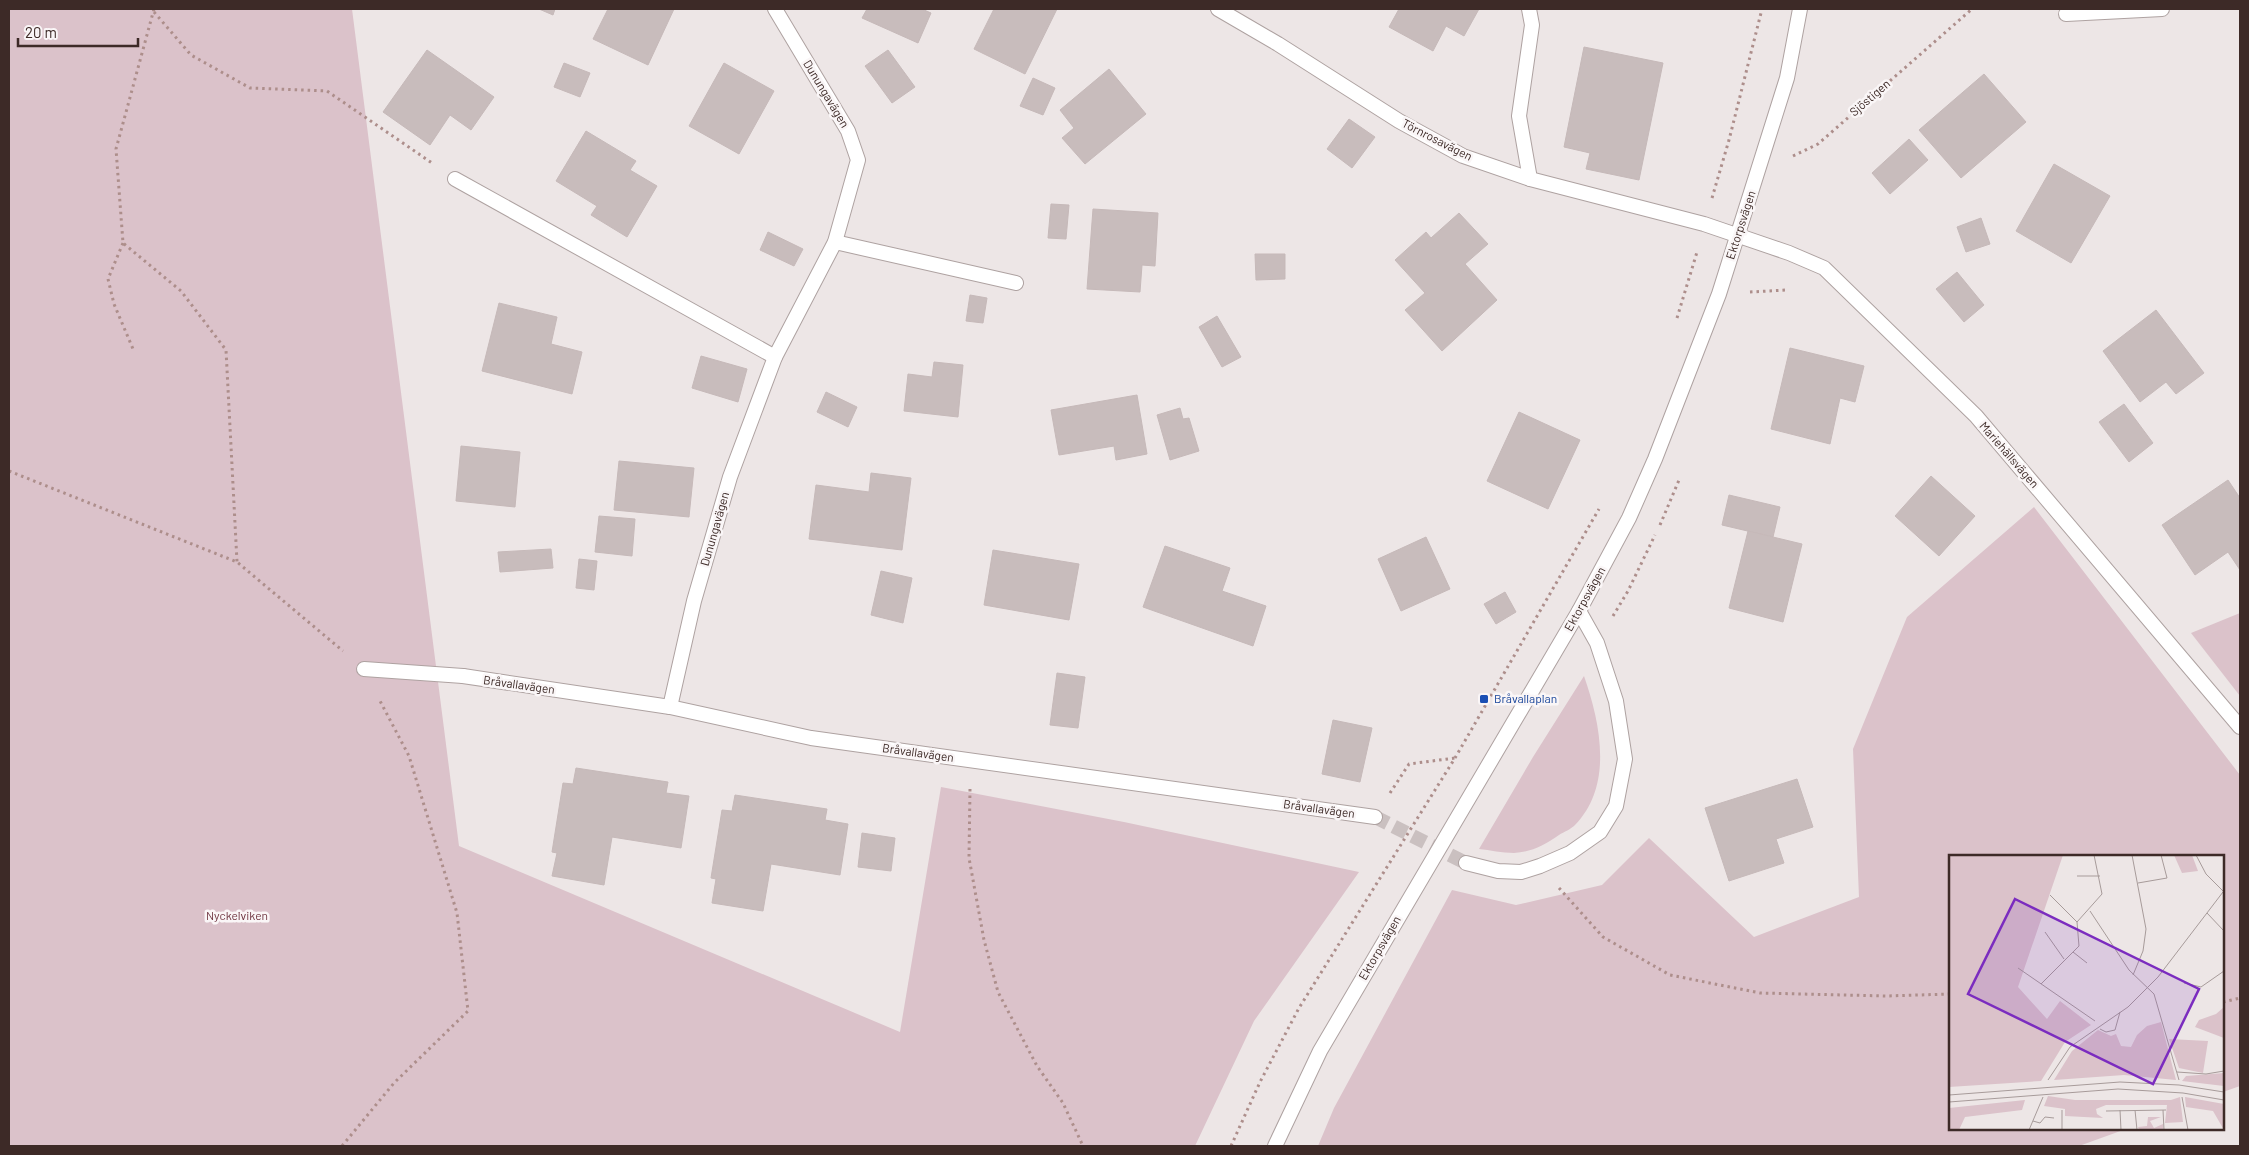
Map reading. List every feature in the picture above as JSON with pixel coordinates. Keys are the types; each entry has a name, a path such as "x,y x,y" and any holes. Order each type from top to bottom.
{"street":[{"name":"Dunungavägen","path":"670,707 694,601 730,477 775,357 835,242 858,160 848,131 775,9"},
{"name":"Törnrosavägen","path":"1218,9 1407,125 1463,156 1530,179 1704,224 1737,236"},
{"path":"1529,9 1532,25 1519,116 1530,179"},
{"name":"Ektorpsvägen","path":"1275,1146 1320,1051 1579,611 1629,518 1655,459 1720,294 1787,78 1800,9"},
{"path":"2066,14 2162,9"},
{"path":"455,179 775,357"},
{"name":"Mariehällsvägen","path":"1737,236 1789,253 1824,268 1976,416 2240,726"},
{"path":"835,242 1016,283"},
{"path":"1466,863 1498,871 1521,872 1540,866 1570,853 1600,832 1616,806 1625,760 1616,701 1597,643 1579,611"},
{"name":"Bråvallavägen","path":"364,669 464,676 670,707 811,738 1375,817"}],"path":[{"path":"1676,321 1729,140 1762,9"},
{"name":"Sjöstigen","path":"1758,172 1818,144 1972,9"},
{"path":"154,10 191,55 250,88 327,91 455,179"},
{"path":"133,349 114,304 108,279 123,243 116,148 154,10"},
{"path":"123,243 181,291 226,350 237,562"},
{"path":"9,471 237,562 364,669 409,756 457,912 468,1011 394,1083 342,1146"},
{"path":"1231,1146 1260,1082 1299,1008 1455,758 1601,505"},
{"path":"1375,817 1408,764 1455,758"},
{"path":"975,761 970,782 969,858 991,970 1003,1000 1037,1066 1063,1103 1083,1146"},
{"path":"1540,866 1603,937 1670,975 1760,993 1886,996 1949,994"},
{"path":"2224,1002 2240,998"}],"green space":[{"name":"Nyckelviken","path":"9,9 352,9 459,846 900,1032 941,787 1124,822 1359,872 1254,1021 1195,1146 9,1146"},
{"path":"2034,507 2240,775 2240,1086 2224,1092 2224,855 1949,855 1949,1130 2123,1130 2079,1146 1318,1146 1334,1108 1452,890 1516,905 1602,885 1649,838 1754,937 1859,897 1853,749 1907,617"},
{"path":"2240,613 2240,696 2191,633"},
{"path":"1584,676 1595,713 1600,753 1595,791 1587,809 1572,828 1532,850 1505,853 1479,849 1533,757"}],"building":[{"path":"539,9 555,9 553,15"},
{"path":"608,9 674,9 648,65 593,39"},
{"path":"867,9 922,9 931,13 918,43 862,18"},
{"path":"994,9 1057,9 1025,74 974,49"},
{"path":"1399,9 1479,9 1464,36 1446,26 1433,51 1389,27"},
{"path":"1584,47 1663,63 1639,180 1586,169 1590,153 1564,147"},
{"path":"427,50 494,97 471,130 450,115 430,145 383,112"},
{"path":"888,50 915,87 892,103 865,66"},
{"path":"564,63 590,73 580,97 554,87"},
{"path":"724,63 774,91 739,154 689,126"},
{"path":"1109,69 1146,114 1085,164 1062,138 1074,128 1060,110"},
{"path":"1984,74 2026,122 1961,178 1919,130"},
{"path":"1033,78 1055,88 1043,115 1020,106"},
{"path":"1349,119 1375,137 1352,168 1327,149"},
{"path":"586,131 636,161 630,170 657,186 627,237 591,215 597,206 556,181"},
{"path":"1909,139 1928,160 1890,194 1872,173"},
{"path":"2054,164 2110,196 2071,263 2016,231"},
{"path":"1051,204 1069,205 1066,239 1048,238"},
{"path":"1093,209 1158,213 1155,266 1142,265 1140,292 1087,289"},
{"path":"1459,213 1488,244 1465,264 1497,300 1442,351 1405,310 1425,293 1395,260 1426,232 1431,238"},
{"path":"1981,218 1990,244 1966,252 1957,227"},
{"path":"768,232 803,249 794,266 760,250"},
{"path":"1255,254 1285,254 1285,279 1256,280"},
{"path":"1957,272 1984,305 1964,322 1936,289"},
{"path":"970,295 987,298 983,323 966,321"},
{"path":"499,303 557,317 551,344 582,352 572,394 482,371"},
{"path":"2156,310 2204,373 2176,394 2166,382 2140,402 2103,351"},
{"path":"1217,316 1241,357 1222,367 1199,327"},
{"path":"1790,348 1864,366 1855,402 1840,398 1830,444 1771,429"},
{"path":"701,356 747,369 738,402 692,388"},
{"path":"934,362 963,365 958,417 904,411 908,374 932,377"},
{"path":"826,392 857,407 848,427 817,412"},
{"path":"1137,395 1147,454 1116,460 1114,446 1059,455 1051,410"},
{"path":"2124,404 2153,443 2129,462 2099,422"},
{"path":"1180,408 1183,419 1189,418 1199,451 1170,460 1157,415"},
{"path":"1519,412 1580,440 1548,509 1487,481"},
{"path":"461,446 520,452 515,507 456,501"},
{"path":"619,461 694,468 689,517 614,510"},
{"path":"871,473 911,478 902,550 809,539 816,485 869,492"},
{"path":"1931,476 1975,516 1939,556 1895,516"},
{"path":"2228,480 2240,498 2240,570 2228,552 2195,575 2162,525"},
{"path":"1729,495 1780,507 1773,537 1722,525"},
{"path":"599,516 635,519 632,556 595,552"},
{"path":"1748,531 1802,544 1783,622 1729,608"},
{"path":"1426,537 1450,589 1401,611 1378,559"},
{"path":"1165,546 1230,568 1222,591 1266,606 1253,646 1143,607"},
{"path":"551,549 553,568 500,572 498,552"},
{"path":"993,550 1079,564 1069,620 984,605"},
{"path":"579,559 597,561 594,590 576,588"},
{"path":"881,571 912,578 903,623 871,615"},
{"path":"1505,592 1516,612 1496,624 1484,604"},
{"path":"1057,673 1085,677 1078,728 1050,725"},
{"path":"1333,720 1372,728 1360,782 1322,774"},
{"path":"576,768 668,782 666,793 689,796 681,848 612,837 604,885 552,876 557,853 552,852 563,783 573,784"},
{"path":"1797,779 1813,827 1776,839 1784,863 1729,881 1705,808"},
{"path":"735,795 827,809 825,820 848,824 840,875 771,864 763,911 712,903 716,879 711,878 722,810 732,811"},
{"path":"862,833 895,838 891,871 858,867"}],"tunnel":[{"path":"1375,817 1466,863"}],"place":[{"name":"Bråvallaplan","path":"1484,699"}]}
